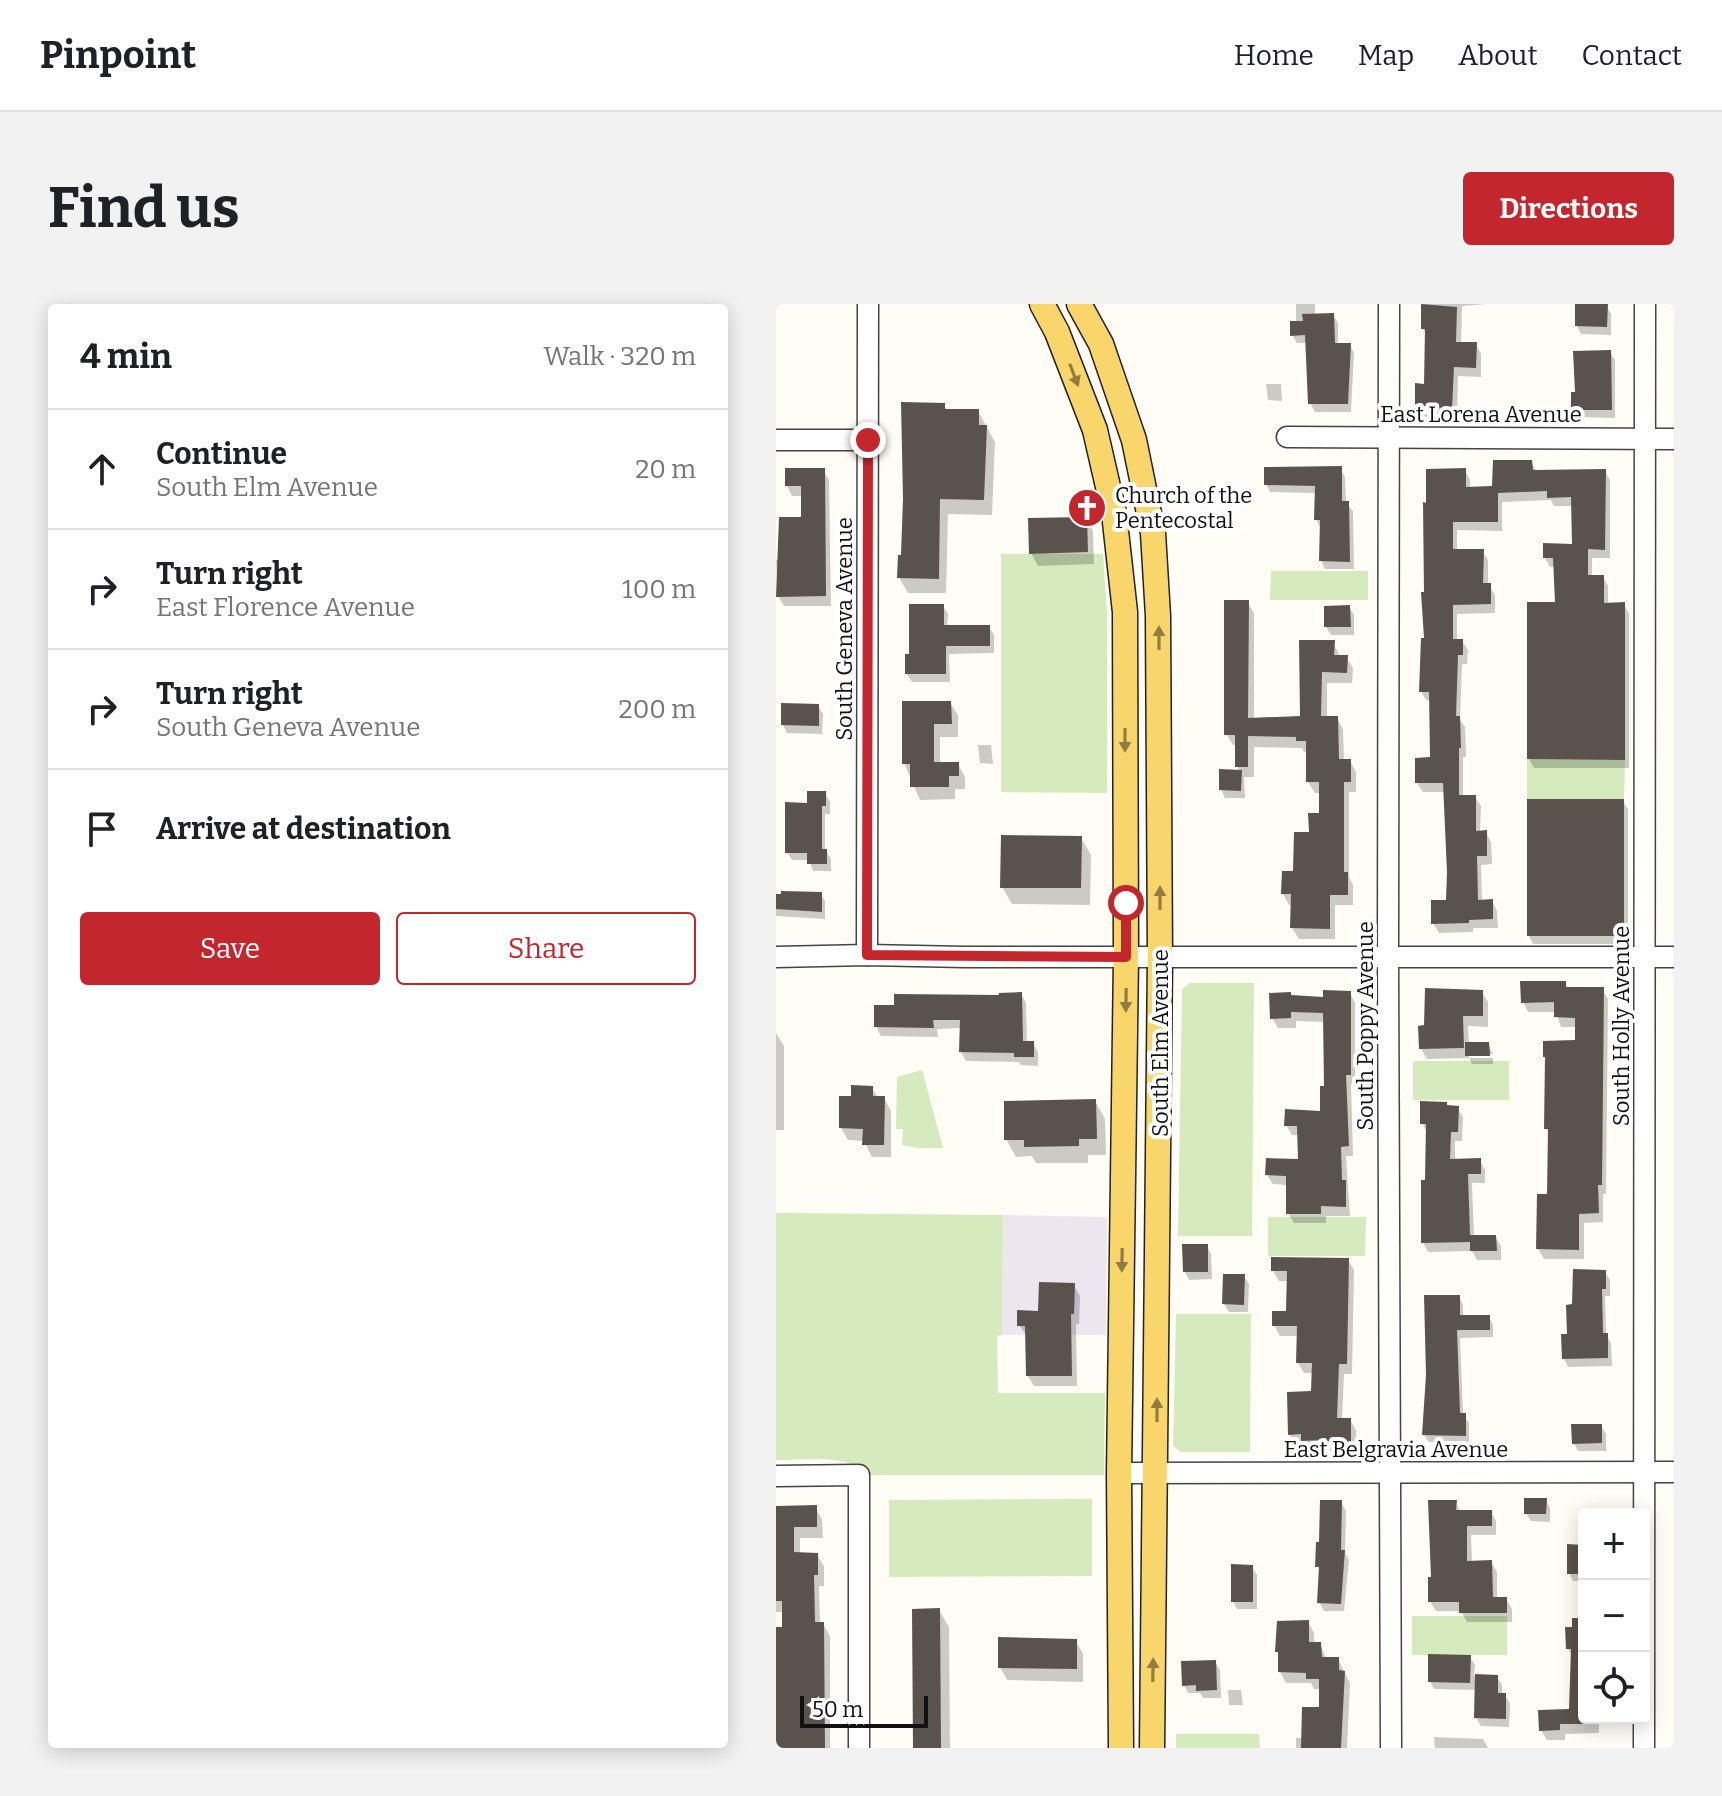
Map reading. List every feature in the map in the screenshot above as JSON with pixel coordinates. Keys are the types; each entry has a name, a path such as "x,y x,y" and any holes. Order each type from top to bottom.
{"main road":[{"name":"South Elm Avenue","path":"1042,304 1057,332 1095,430 1114,513 1125,612 1126,957 1119,1473 1121,1748"},
{"name":"South Elm Avenue","path":"1079,304 1101,344 1134,440 1153,533 1158,616 1160,957 1152,1748"}],"street":[{"name":"South Geneva Avenue","path":"867,955 868,304"},
{"name":"South Poppy Avenue","path":"1389,304 1391,1748"},
{"name":"South Holly Avenue","path":"1644,1748 1645,304"},
{"name":"East Lorena Avenue","path":"1287,437 1674,439"},
{"path":"776,440 868,440"},
{"path":"776,957 1674,957"},
{"name":"East Belgravia Avenue","path":"1119,1473 1674,1472"},
{"path":"776,1476 859,1475 859,1748"}],"shaded area":[{"path":"1003,1215 1107,1217 1106,1335 1002,1335"}],"green space":[{"path":"1001,554 1103,554 1107,612 1107,793 1001,792"},
{"path":"1271,571 1368,571 1368,600 1270,600"},
{"path":"1527,759 1625,760 1624,799 1527,799"},
{"path":"1190,983 1254,983 1252,1236 1178,1236 1182,989"},
{"path":"1413,1061 1509,1061 1509,1100 1413,1100"},
{"path":"922,1070 943,1148 902,1145 903,1129 896,1129 897,1077"},
{"path":"776,1213 1003,1215 1002,1335 997,1336 998,1393 1105,1393 1104,1475 871,1475 861,1468 838,1461 776,1460"},
{"path":"1268,1217 1366,1217 1365,1256 1268,1256"},
{"path":"1176,1314 1251,1314 1250,1452 1181,1452 1173,1446"},
{"path":"1092,1499 1092,1576 889,1577 889,1500"},
{"path":"1412,1616 1507,1616 1507,1655 1412,1655"},
{"path":"1176,1734 1259,1734 1260,1748 1176,1748"}],"building":[{"path":"1421,304 1457,307 1456,342 1477,342 1476,368 1454,367 1452,409 1415,407 1415,383 1424,384 1425,329 1421,329"},
{"path":"1575,304 1608,304 1607,327 1575,326"},
{"path":"1334,313 1335,343 1351,343 1348,404 1308,404 1305,335 1290,336 1290,321 1303,321 1302,314"},
{"path":"1611,350 1612,410 1571,410 1571,392 1575,392 1573,351"},
{"path":"901,402 945,403 945,409 979,409 979,425 987,425 984,500 940,499 939,579 897,578 903,499"},
{"path":"1493,460 1532,460 1533,470 1606,469 1605,550 1588,549 1588,575 1604,575 1604,603 1625,602 1625,760 1527,759 1527,602 1555,602 1553,558 1543,558 1543,543 1572,544 1571,497 1547,498 1547,491 1498,493 1498,522 1453,522 1453,549 1484,549 1483,583 1491,583 1491,604 1453,605 1453,639 1463,639 1463,655 1458,655 1456,716 1460,716 1459,795 1476,795 1476,831 1487,830 1487,856 1477,856 1478,900 1493,899 1493,919 1431,924 1431,900 1446,900 1447,872 1443,783 1415,783 1415,758 1430,757 1429,692 1419,692 1421,638 1424,638 1421,592 1424,592 1423,502 1426,503 1426,469 1466,468 1466,487 1492,486"},
{"path":"1342,466 1342,501 1349,501 1350,562 1319,561 1320,520 1314,520 1315,486 1264,485 1264,467"},
{"path":"785,468 825,468 826,596 776,597 779,517 801,517 801,486 785,486"},
{"path":"1087,517 1088,552 1029,554 1028,518"},
{"path":"1224,600 1249,600 1248,718 1300,716 1299,640 1335,640 1334,655 1348,655 1347,673 1322,672 1321,716 1338,716 1339,759 1351,759 1351,782 1344,782 1344,872 1348,872 1348,895 1330,895 1330,929 1290,928 1291,894 1281,894 1282,871 1293,871 1294,832 1309,832 1308,813 1319,813 1319,782 1306,782 1306,741 1296,741 1296,737 1248,736 1248,767 1235,767 1235,735 1224,735"},
{"path":"909,604 944,604 944,625 990,625 990,646 946,646 946,674 905,674 905,654 909,654"},
{"path":"1350,605 1351,627 1324,627 1324,606"},
{"path":"902,701 951,701 952,724 934,724 934,762 959,762 959,776 949,776 949,787 910,787 910,764 902,764"},
{"path":"781,703 819,704 819,726 781,725"},
{"path":"1219,769 1242,770 1241,791 1219,790"},
{"path":"807,791 826,791 826,806 822,806 822,849 827,849 827,864 807,864 807,853 785,853 785,802 807,803"},
{"path":"1527,799 1624,799 1624,936 1527,936"},
{"path":"1001,835 1082,836 1081,888 1000,888"},
{"path":"781,891 822,892 822,912 776,909 776,894 781,894"},
{"path":"1520,981 1566,981 1566,987 1604,987 1602,1185 1598,1185 1599,1213 1579,1214 1579,1250 1536,1249 1537,1194 1547,1194 1548,1129 1544,1129 1543,1041 1575,1040 1575,1018 1554,1017 1554,1002 1521,1003"},
{"path":"1425,988 1483,990 1483,1016 1463,1016 1464,1048 1419,1049 1418,1026 1424,1025"},
{"path":"1323,990 1351,991 1351,1075 1346,1075 1349,1146 1341,1147 1346,1207 1321,1206 1321,1214 1286,1214 1286,1176 1265,1175 1266,1158 1298,1159 1297,1126 1284,1126 1285,1109 1320,1111 1320,1086 1324,1086 1323,1013 1291,1012 1291,1018 1270,1019 1269,993 1291,992 1291,995 1323,997"},
{"path":"1022,992 1023,1041 1034,1041 1034,1057 1014,1057 1014,1053 959,1052 960,1020 933,1020 934,1028 874,1027 874,1005 894,1005 894,994 999,995"},
{"path":"1465,1042 1489,1042 1490,1056 1465,1056"},
{"path":"851,1085 873,1086 873,1096 885,1096 884,1145 862,1145 863,1129 839,1128 839,1096 851,1096"},
{"path":"1096,1099 1097,1139 1079,1139 1079,1146 1024,1147 1024,1140 1004,1140 1004,1101"},
{"path":"1420,1101 1447,1102 1447,1105 1459,1106 1458,1132 1451,1132 1450,1159 1481,1158 1481,1174 1468,1174 1470,1235 1496,1235 1497,1251 1470,1251 1470,1242 1421,1243 1421,1180 1425,1180 1426,1124 1420,1124"},
{"path":"1182,1244 1208,1244 1208,1272 1183,1272"},
{"path":"1271,1257 1349,1258 1347,1364 1339,1364 1337,1418 1351,1418 1351,1444 1324,1445 1324,1440 1301,1441 1301,1434 1288,1435 1287,1392 1311,1391 1312,1363 1296,1363 1297,1326 1272,1326 1272,1311 1286,1311 1287,1271 1271,1271"},
{"path":"1573,1269 1606,1270 1606,1289 1602,1289 1603,1333 1608,1333 1608,1358 1562,1359 1561,1334 1567,1334 1566,1305 1572,1304"},
{"path":"1223,1274 1245,1274 1244,1305 1222,1304"},
{"path":"1039,1282 1075,1283 1074,1314 1071,1314 1072,1376 1026,1376 1025,1326 1017,1326 1017,1310 1038,1311"},
{"path":"1424,1295 1460,1295 1460,1315 1490,1315 1490,1330 1457,1330 1460,1413 1466,1413 1466,1436 1422,1435 1426,1375"},
{"path":"1571,1424 1602,1424 1602,1443 1572,1444"},
{"path":"1524,1498 1547,1498 1546,1514 1524,1514"},
{"path":"1320,1500 1342,1500 1341,1550 1345,1550 1341,1604 1317,1603 1319,1567 1315,1567"},
{"path":"1428,1500 1457,1500 1456,1510 1492,1510 1492,1526 1467,1526 1467,1561 1492,1560 1493,1597 1507,1597 1507,1613 1459,1613 1459,1602 1428,1602 1428,1577 1431,1577"},
{"path":"817,1505 817,1527 794,1527 794,1552 818,1553 818,1575 814,1575 815,1622 824,1622 825,1748 776,1748 776,1627 782,1627 782,1601 776,1601 776,1506"},
{"path":"1567,1544 1578,1545 1578,1574 1567,1574"},
{"path":"1231,1564 1253,1565 1253,1602 1231,1602"},
{"path":"940,1608 941,1748 913,1748 912,1609"},
{"path":"1572,1618 1578,1618 1578,1724 1560,1724 1560,1730 1539,1731 1538,1710 1569,1709 1571,1649 1566,1649 1565,1627 1572,1627"},
{"path":"1309,1620 1309,1642 1321,1642 1322,1657 1339,1657 1339,1670 1345,1671 1341,1748 1301,1748 1302,1707 1319,1707 1319,1679 1306,1679 1306,1673 1278,1672 1278,1652 1275,1652 1277,1621"},
{"path":"998,1637 1077,1639 1077,1669 998,1668"},
{"path":"1428,1654 1471,1655 1470,1683 1428,1682"},
{"path":"1216,1660 1217,1690 1196,1691 1196,1685 1182,1686 1181,1661"},
{"path":"1475,1674 1498,1675 1498,1693 1506,1693 1506,1719 1474,1718"}],"place":[{"name":"Church of the Pentecostal","path":"1087,508"}],"route":[{"path":"868,440 867,955 1126,957 1126,903"}]}
